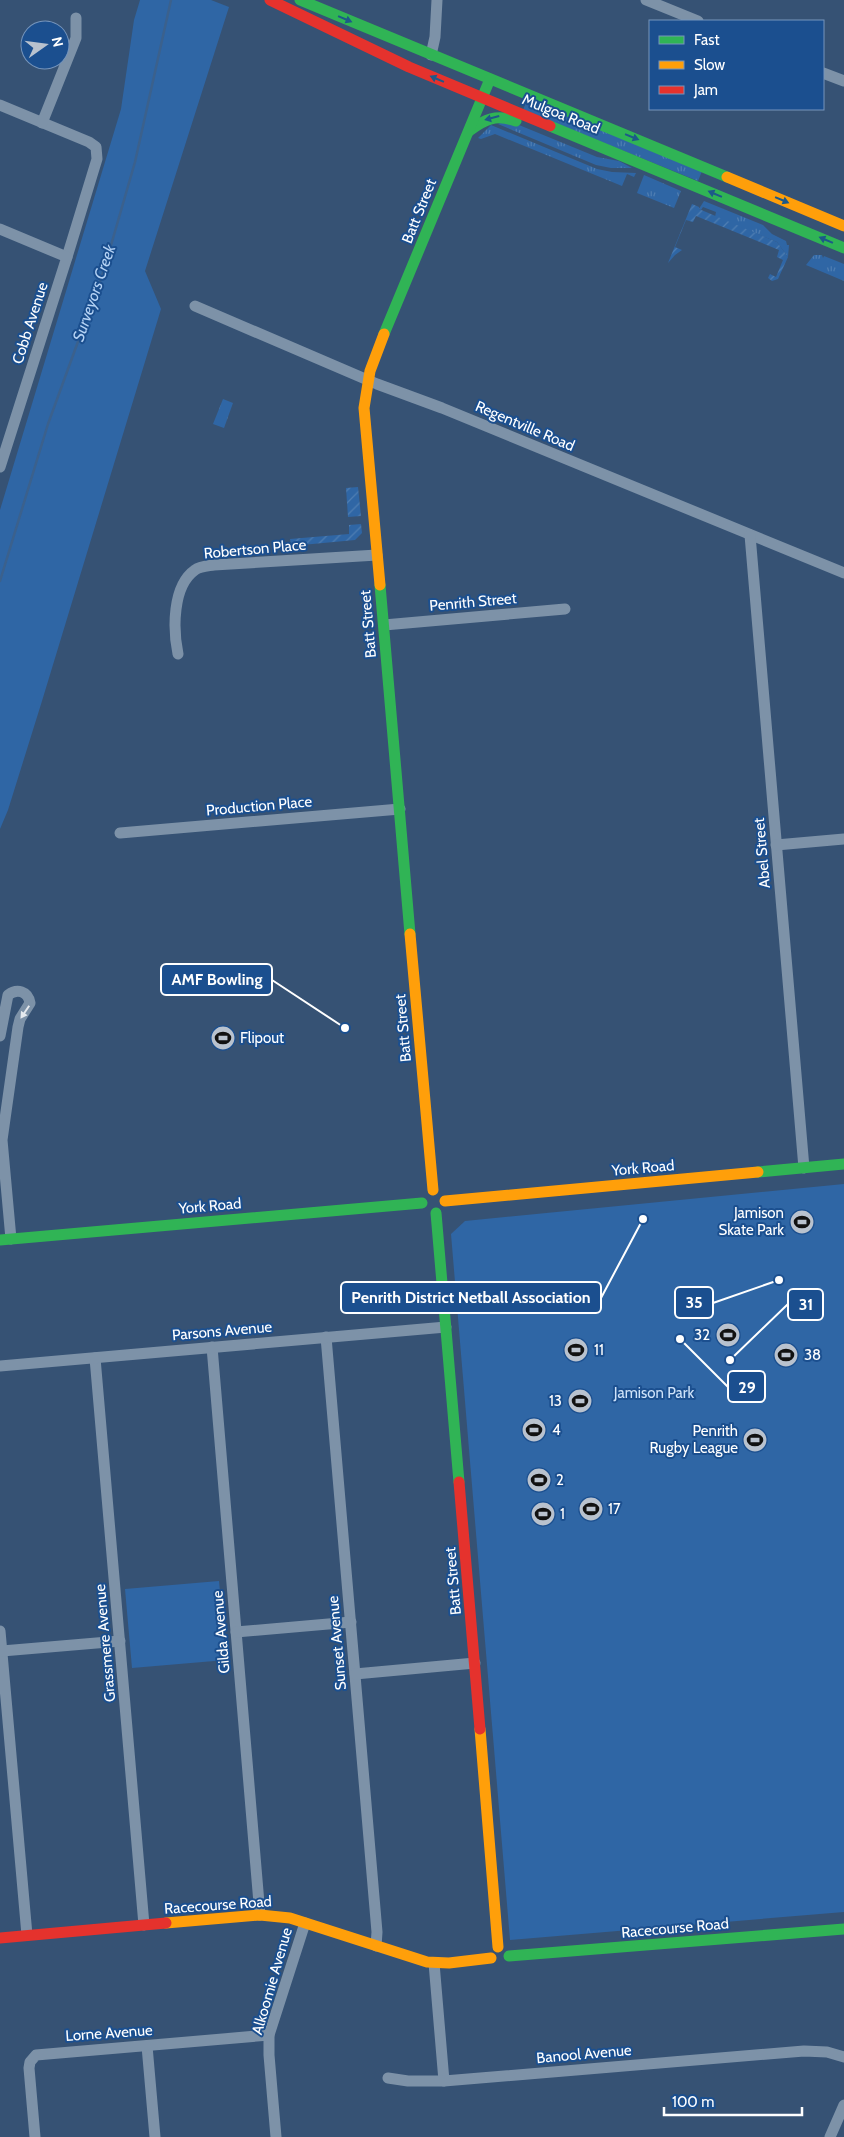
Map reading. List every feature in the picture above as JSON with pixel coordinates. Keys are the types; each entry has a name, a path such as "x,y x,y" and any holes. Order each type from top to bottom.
{"street":[{"name":"Mulgoa Road","path":"270,0 409,67 844,248"},
{"name":"Mulgoa Road","path":"300,0 844,226"},
{"path":"431,55 435,37 437,0"},
{"path":"646,0 696,20"},
{"path":"0,105 42,123 76,38 76,18"},
{"path":"824,73 844,81"},
{"name":"Batt Street","path":"433,1190 365,419 366,393 368,379 377,351 490,79"},
{"path":"468,131 490,117 504,116 595,153 620,155"},
{"name":"Cobb Avenue","path":"0,467 97,159 96,147 89,142 42,123"},
{"path":"0,229 67,257"},
{"name":"Regentville Road","path":"195,306 368,379 844,573"},
{"path":"0,424 12,428"},
{"name":"Abel Street","path":"750,535 804,1168"},
{"name":"Robertson Place","path":"178,654 174,638 174,621 178,600 188,577 196,569 214,565 378,555"},
{"name":"Penrith Street","path":"384,625 565,609"},
{"name":"Production Place","path":"120,833 400,809"},
{"path":"776,845 844,839"},
{"path":"0,1036 8,995 15,991 24,992 30,1003 20,1018 18,1027 1,1138 6,1239"},
{"name":"York Road","path":"445,1201 844,1164"},
{"path":"433,1190 442,1194 445,1201 443,1208 436,1213 427,1211 422,1203 423,1195 433,1190"},
{"name":"York Road","path":"6,1239 422,1203"},
{"name":"Batt Street","path":"436,1213 476,1663 498,1947"},
{"name":"Parsons Avenue","path":"0,1366 446,1327"},
{"name":"Sunset Avenue","path":"326,1337 377,1932 376,1946"},
{"name":"Gilda Avenue","path":"212,1347 260,1915"},
{"name":"Grassmere Avenue","path":"95,1358 144,1925"},
{"path":"236,1632 351,1622"},
{"path":"0,1631 27,1935"},
{"path":"2,1650 120,1641"},
{"path":"355,1674 476,1663"},
{"name":"Racecourse Road","path":"0,1938 260,1915 282,1916 434,1963 491,1958"},
{"name":"Alkoomie Avenue","path":"276,2137 269,2035 305,1923"},
{"name":"Racecourse Road","path":"509,1956 844,1929"},
{"path":"498,1947 506,1949 509,1956 506,1962 501,1964 495,1963 491,1958 493,1950 498,1947"},
{"path":"434,1963 444,2081"},
{"name":"Lorne Avenue","path":"35,2137 29,2068 34,2057 41,2054 269,2035"},
{"path":"147,2046 155,2137"},
{"name":"Banool Avenue","path":"388,2078 408,2081 444,2081 804,2051 827,2052 844,2057"},
{"path":"830,2137 844,2105"}],"green space":[{"path":"140,0 211,0 229,7 145,271 161,309 42,701 8,810 0,829 0,510 121,109 134,20"},
{"path":"527,100 702,171 698,181 523,110"},
{"path":"507,120 597,157 619,161 632,168 611,168 596,165 498,124"},
{"path":"491,125 597,169 636,173 634,177 627,174 622,186 495,134 481,139 478,138"},
{"path":"644,175 681,191 674,208 637,193"},
{"path":"704,201 763,225 772,234 786,241 787,245 789,245 788,257 777,242 715,217 716,212 703,207 701,210 699,209"},
{"path":"692,204 699,207 699,209 777,242 788,257 778,279 772,281 768,278 770,274 776,277 783,260 777,257 779,250 696,216 693,222 686,220 675,247 682,250 668,263"},
{"path":"814,255 822,255 823,258 824,256 844,264 844,281 806,265"},
{"path":"223,399 233,403 224,428 213,424"},
{"path":"358,487 361,516 348,517 346,488"},
{"path":"361,524 362,533 355,540 291,546 290,539 349,534 349,525"},
{"name":"Jamison Park","path":"844,1184 844,1912 510,1940 451,1234 465,1221"},
{"path":"219,1581 226,1660 132,1668 125,1589"}],"waterway":[{"name":"Surveyors Creek","path":"0,581 48,424 103,273 135,162 171,0"}],"traffic: fast":[{"path":"300,0 727,177"},
{"path":"384,334 490,79"},
{"path":"469,131 480,123 491,119 502,118 516,121"},
{"path":"550,126 844,248"},
{"path":"380,585 410,934"},
{"path":"758,1172 844,1164"},
{"path":"0,1240 422,1203"},
{"path":"436,1213 459,1482"},
{"path":"509,1956 844,1929"}],"traffic: slow":[{"path":"727,177 844,226"},
{"path":"380,585 364,408 370,371 384,334"},
{"path":"410,934 433,1190"},
{"path":"445,1201 758,1172"},
{"path":"480,1729 498,1947"},
{"path":"166,1923 260,1915 290,1918 427,1962 449,1963 491,1958"}],"traffic: jam":[{"path":"270,0 409,67 550,126"},
{"path":"459,1482 480,1729"},
{"path":"0,1938 166,1923"}],"place":[{"name":"AMF Bowling","path":"345,1028"},
{"name":"Flipout","path":"223,1038"},
{"name":"Penrith District Netball Association","path":"643,1219"},
{"name":"Jamison Skate Park","path":"802,1222"},
{"name":"35","path":"779,1280"},
{"name":"32","path":"728,1335"},
{"name":"29","path":"680,1339"},
{"name":"11","path":"576,1350"},
{"name":"38","path":"786,1355"},
{"name":"31","path":"730,1360"},
{"name":"13","path":"580,1401"},
{"name":"4","path":"534,1430"},
{"name":"Penrith Rugby League","path":"755,1440"},
{"name":"2","path":"539,1480"},
{"name":"17","path":"591,1509"},
{"name":"1","path":"543,1514"}]}
